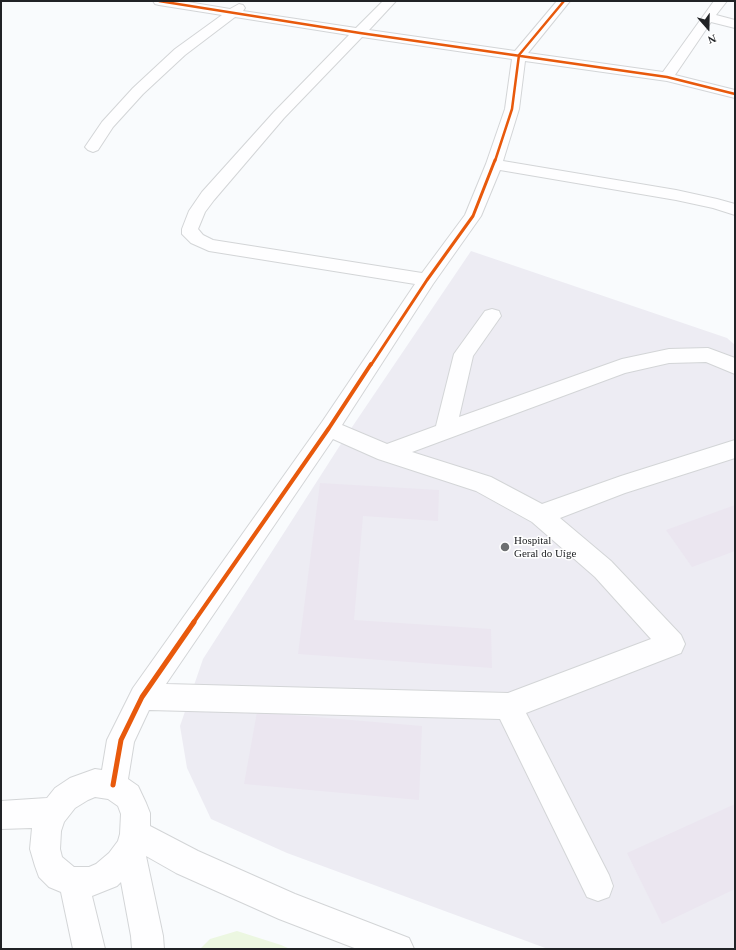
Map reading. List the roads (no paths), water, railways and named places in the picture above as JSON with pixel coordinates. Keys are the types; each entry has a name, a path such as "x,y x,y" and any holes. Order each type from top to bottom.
{"street":[{"path":"159,1 360,33 667,77 735,94"},
{"path":"93,147 107,125 138,91 180,52 250,1"},
{"path":"390,1 279,115 208,196 197,211 190,229 191,234 196,239 209,245 427,280"},
{"path":"113,785 121,740 142,697 328,428 427,280 473,216 494,164 512,108 519,55 564,1"},
{"path":"667,77 708,17 721,1"},
{"path":"708,17 735,24"},
{"path":"494,164 676,195 717,204 735,210"},
{"path":"445,432 464,354 492,316"},
{"path":"386,453 622,366 669,356 708,355 735,367"},
{"path":"142,697 508,706 672,644 604,569 540,515 483,484 386,453 328,428"},
{"path":"540,515 621,485 735,449"},
{"path":"508,706 598,886"},
{"path":"132,841 120,864 106,875 89,882 74,882 60,876 50,866 45,849 46,830 54,812 65,798 80,788 95,783 113,785 128,796 136,813 132,841 148,949"},
{"path":"1,815 54,812"},
{"path":"132,841 187,862 290,908 398,949"},
{"path":"74,882 89,949"}],"place":[{"name":"Hospital Geral do Uíge","path":"505,547"}]}
